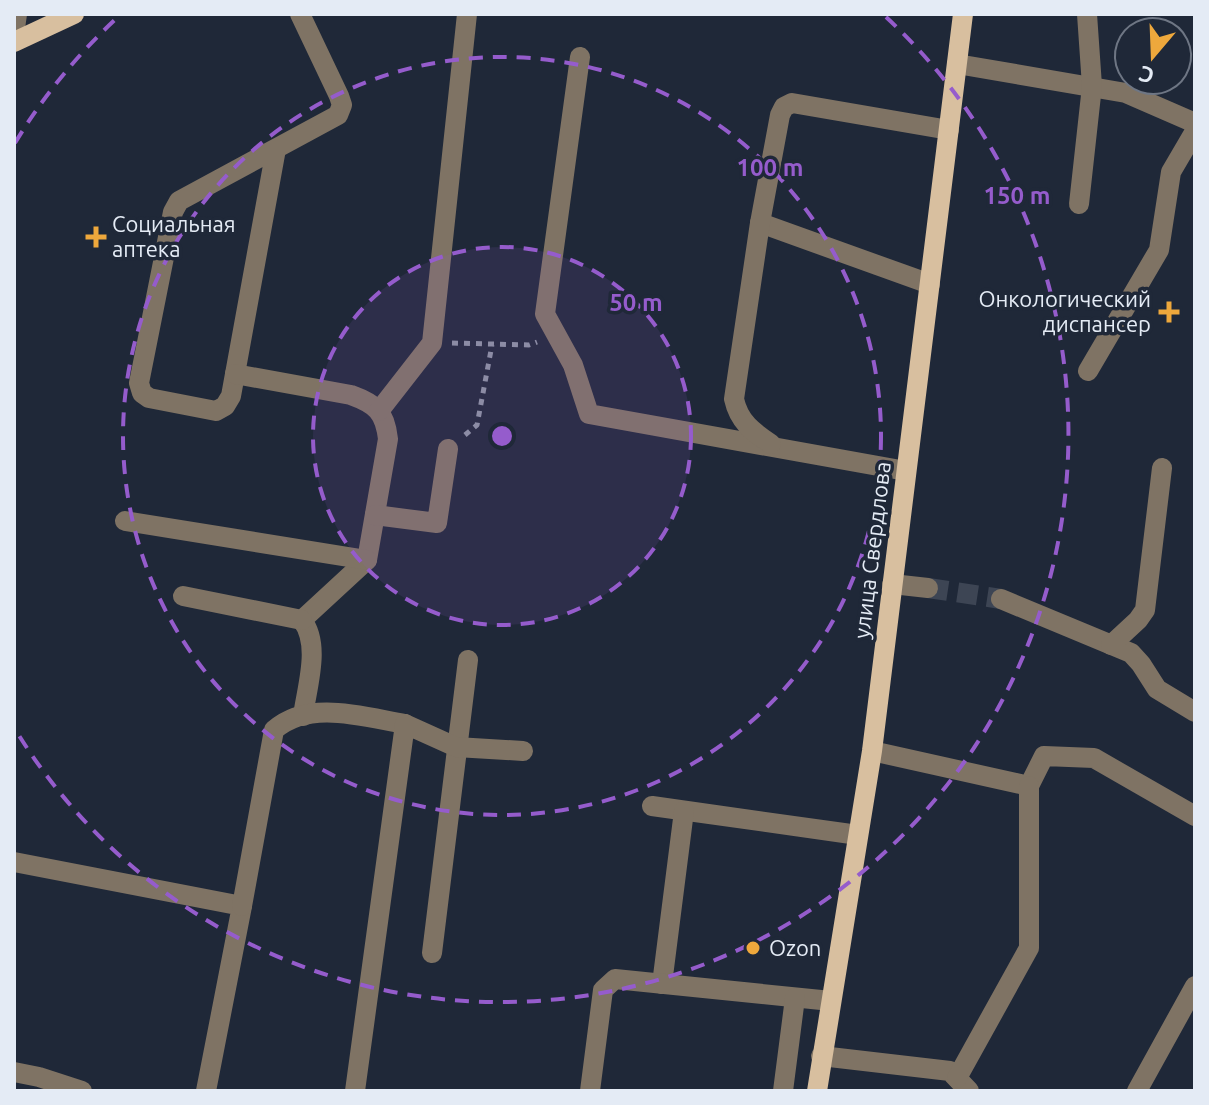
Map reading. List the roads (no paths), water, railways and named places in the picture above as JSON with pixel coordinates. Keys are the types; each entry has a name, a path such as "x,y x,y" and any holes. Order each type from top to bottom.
{"main road":[{"path":"14,42 74,14"},
{"name":"улица Свердлова","path":"817,1091 872,751 963,14"}],"street":[{"path":"14,35 17,14"},
{"path":"276,149 231,396 225,406 216,411 149,398 142,393 139,383 173,212 179,201 338,115 342,105 300,14"},
{"path":"379,411 432,343 467,14"},
{"path":"1079,204 1092,86 1087,14"},
{"path":"580,57 545,314 573,365 589,414 906,471"},
{"path":"957,64 1126,93 1195,123"},
{"path":"778,448 746,426 737,412 734,399 760,223 784,107 792,103 949,130"},
{"path":"1088,371 1159,250 1171,172 1195,131"},
{"path":"760,223 930,284"},
{"path":"235,374 351,395 369,401 386,420 388,439 367,560 302,620"},
{"path":"375,515 437,523 448,449"},
{"path":"1111,645 1145,610 1162,468"},
{"path":"125,521 367,560"},
{"path":"892,584 928,588"},
{"path":"183,596 302,620 309,629 313,643 303,716"},
{"path":"1001,599 1131,653 1157,689 1195,712"},
{"path":"432,953 468,660"},
{"path":"206,1091 274,730 285,720 328,711 405,724 456,747 523,751"},
{"path":"355,1091 405,724"},
{"path":"872,751 1029,786"},
{"path":"821,1056 950,1071 963,1084 1029,948 1029,786 1044,756 1094,758 1195,816"},
{"path":"652,806 858,835"},
{"path":"662,984 684,811"},
{"path":"14,862 242,906"},
{"path":"590,1091 603,990 615,979 831,1001"},
{"path":"1137,1091 1195,986"},
{"path":"783,1091 795,998"},
{"path":"14,1072 37,1084 82,1091"}],"tunnel":[{"path":"928,588 1001,599"}],"place":[{"name":"Социальная аптека","path":"96,237"},
{"name":"Онкологический диспансер","path":"1169,312"},
{"name":"Ozon","path":"753,948"}]}
